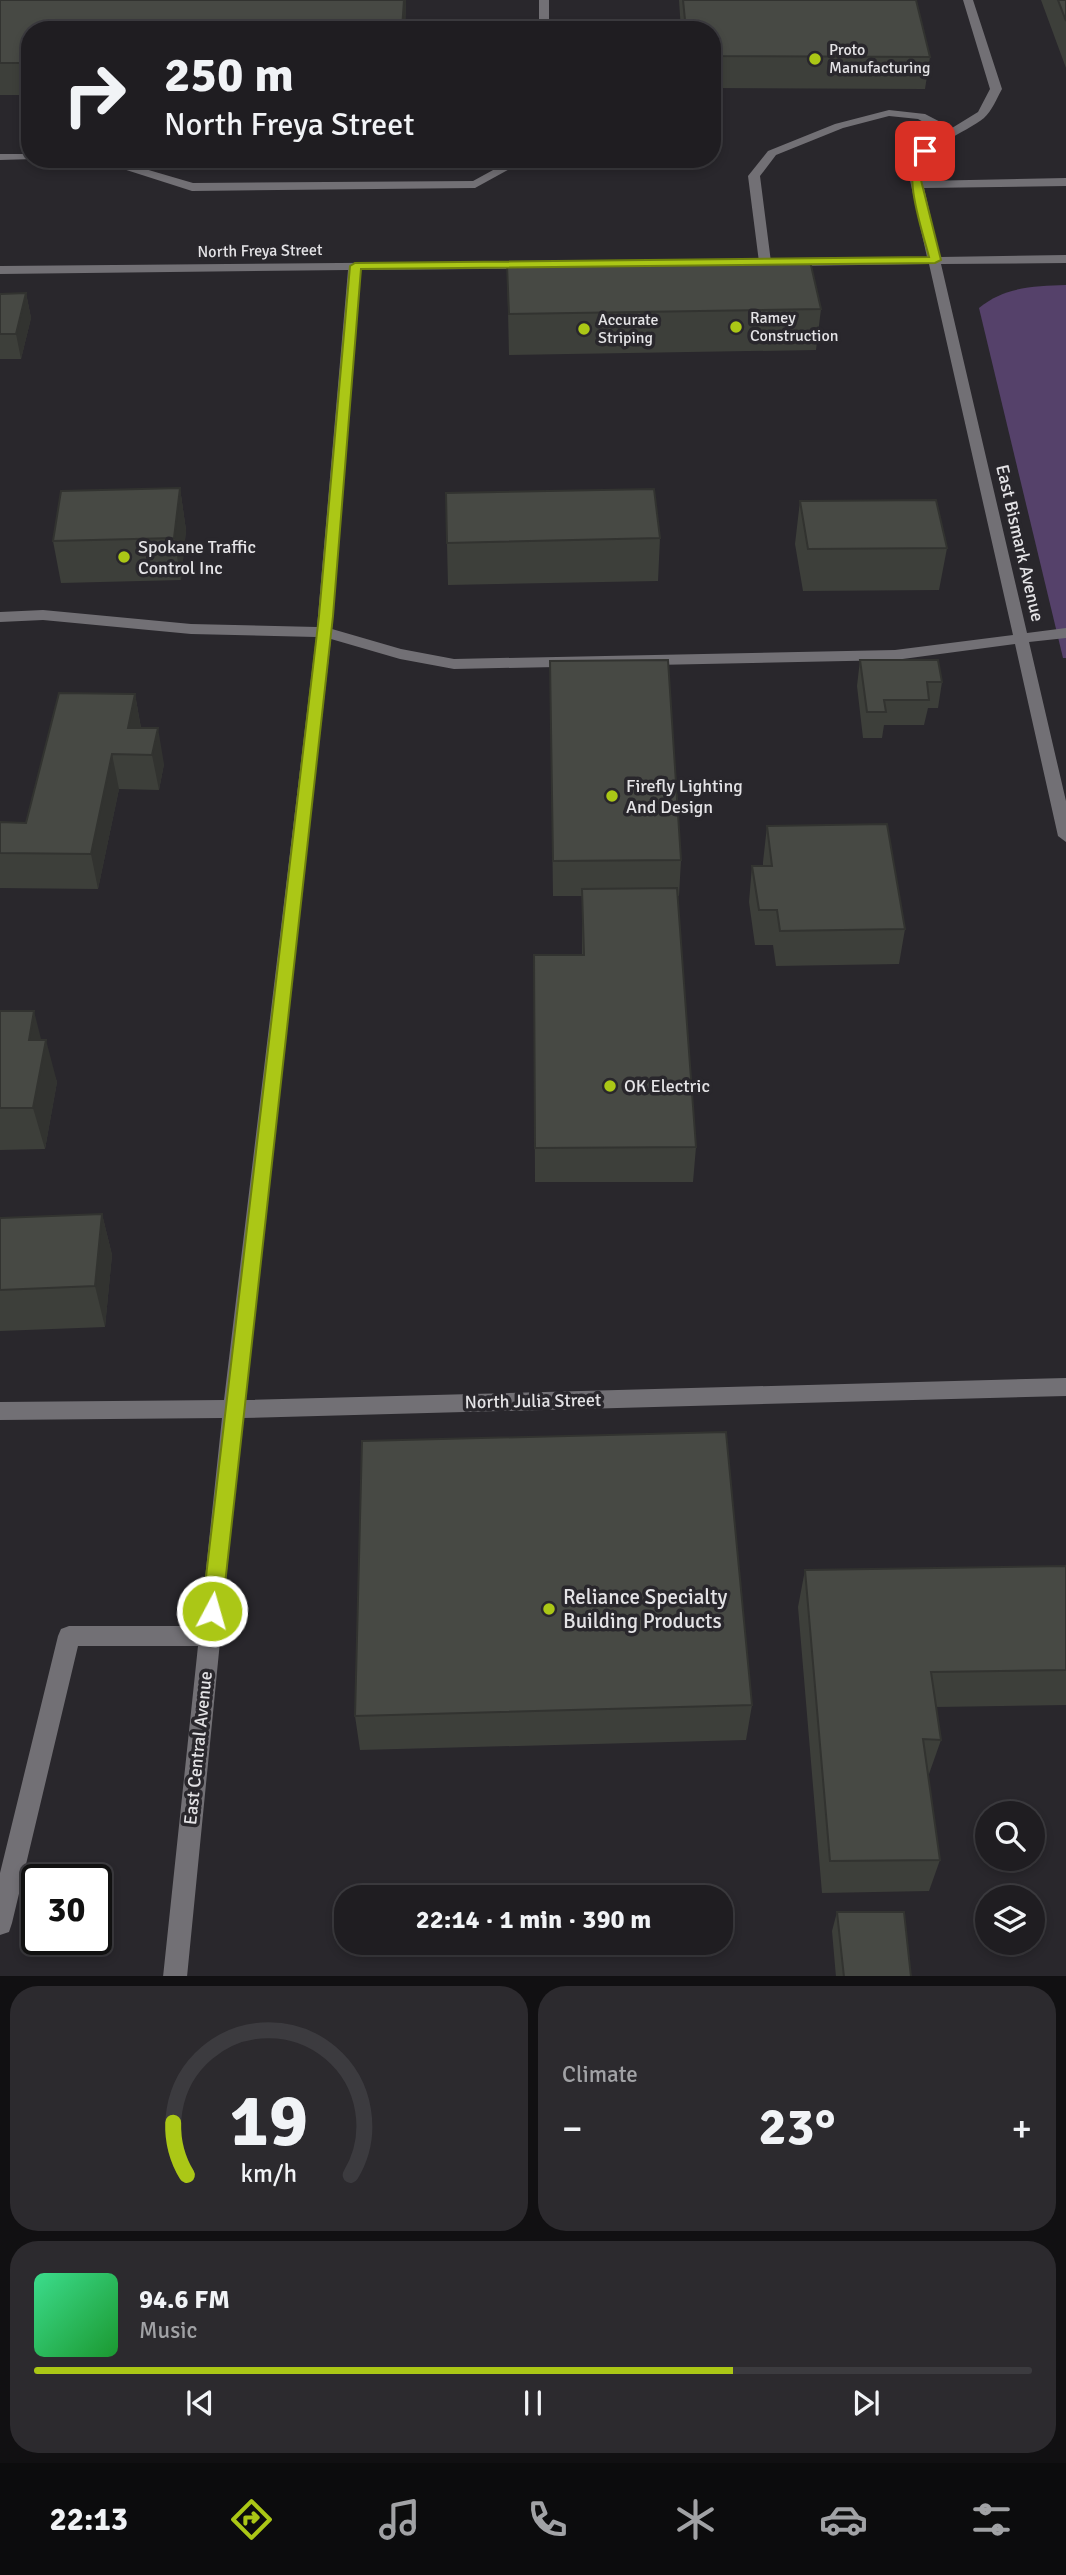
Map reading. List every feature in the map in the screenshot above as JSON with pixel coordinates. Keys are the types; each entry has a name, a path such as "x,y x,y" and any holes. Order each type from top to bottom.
{"street":[{"path":"544,0 544,21"},
{"path":"968,0 996,89 982,114 950,132 925,151 915,176 917,185 1066,182"},
{"path":"950,132 921,116 889,113 839,126 772,153 754,176 758,262 1066,259"},
{"path":"0,157 21,157"},
{"path":"128,168 192,187 475,184 505,168"},
{"name":"East Bismark Avenue","path":"917,185 1023,638 1066,836"},
{"name":"North Freya Street","path":"0,270 710,262"},
{"name":"East Central Avenue","path":"175,1976 233,1409 324,632 355,266"},
{"path":"0,617 43,615 191,629 324,632 400,654 454,664 895,654 976,647 1066,633"},
{"name":"North Julia Street","path":"0,1411 233,1409 1066,1387"},
{"path":"0,1923 69,1636 209,1636"}],"shaded area":[{"path":"1066,285 1066,658 1063,658 979,308 1009,292 1031,287"}],"building":[{"path":"0,0 404,0 403,21 21,21 21,63 0,63"},
{"name":"Proto Manufacturing","path":"683,0 916,0 930,57 721,56 721,21 685,21"},
{"path":"1058,0 1066,0 1066,21"},
{"path":"810,261 821,309 509,314 507,265"},
{"path":"26,293 16,334 0,334 0,294"},
{"path":"180,488 174,538 53,541 61,491"},
{"path":"654,489 660,538 447,543 446,493"},
{"path":"936,500 947,548 808,549 800,501"},
{"name":"Firefly Lighting And Design","path":"668,660 681,860 553,861 550,661"},
{"path":"860,660 938,660 942,682 927,682 929,700 884,700 886,712 867,712"},
{"path":"59,693 135,694 128,728 158,728 152,755 112,754 91,854 0,853 0,822 26,823"},
{"path":"887,824 905,929 780,931 777,910 759,910 752,866 772,866 767,826"},
{"name":"OK Electric","path":"677,888 696,1147 535,1148 534,955 584,955 582,889"},
{"path":"0,1011 34,1011 29,1040 46,1040 33,1108 0,1108"},
{"path":"102,1214 95,1286 0,1290 0,1218"},
{"name":"Reliance Specialty Building Products","path":"726,1432 752,1705 355,1716 362,1441"},
{"path":"1066,1566 1066,1670 931,1672 941,1740 923,1739 940,1860 830,1861 805,1570"},
{"path":"837,1912 904,1912 911,1976 844,1976"}],"place":[{"name":"Proto Manufacturing","path":"815,59"},
{"name":"Ramey Construction","path":"736,327"},
{"name":"Accurate Striping","path":"584,329"},
{"name":"Spokane Traffic Control Inc","path":"124,557"},
{"name":"Firefly Lighting And Design","path":"612,796"},
{"name":"OK Electric","path":"610,1086"},
{"name":"Reliance Specialty Building Products","path":"549,1609"}],"route":[{"path":"212,1611 233,1409 326,616 355,266 935,260 915,176 925,151"}]}
